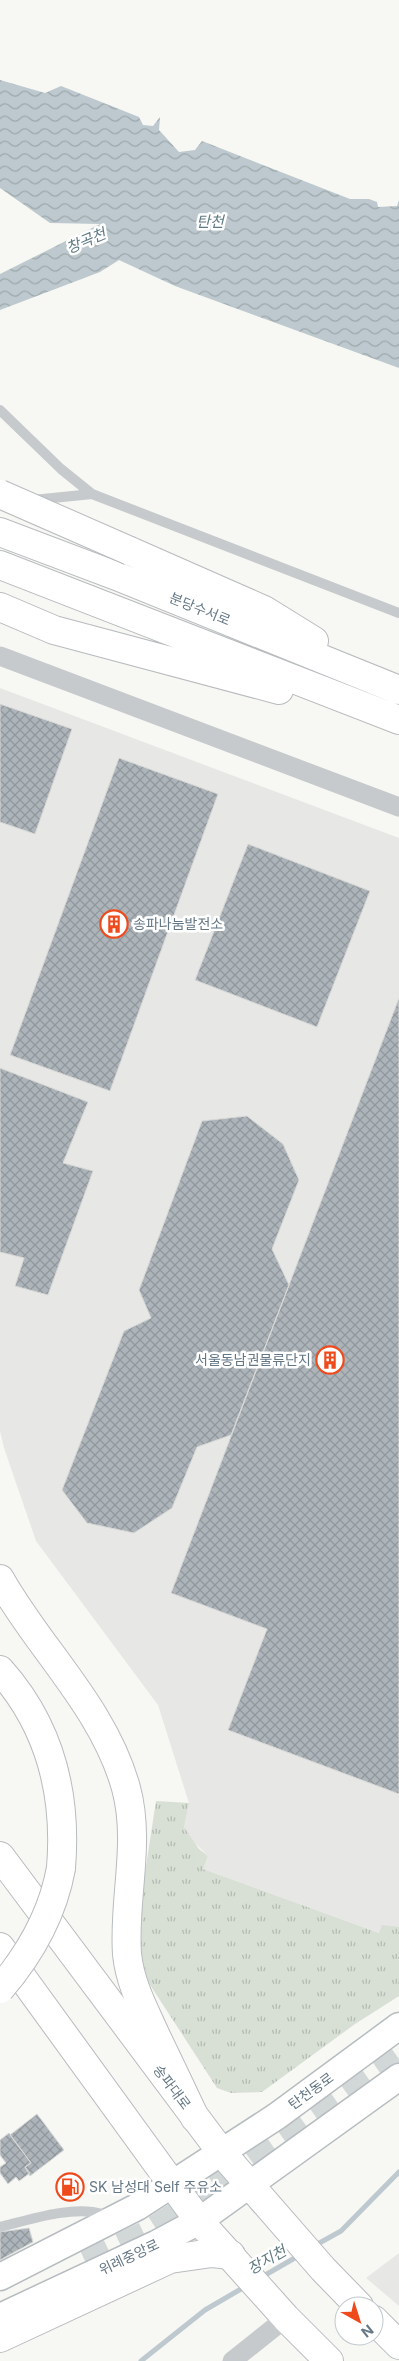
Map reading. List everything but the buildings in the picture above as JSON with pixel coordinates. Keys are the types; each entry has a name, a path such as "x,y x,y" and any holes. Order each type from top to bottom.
{"main road":[{"path":"0,494 264,610 302,635 399,689"},
{"name":"분당수서로","path":"0,532 119,576 399,689"},
{"path":"0,565 399,721"},
{"path":"0,607 54,630 399,721"},
{"path":"0,1579 93,1714 118,1765 126,1790 131,1830 127,1944 129,1970 139,1999 195,2118"},
{"path":"0,1670 32,1713 53,1764 62,1816 61,1868 58,1884 45,1920 23,1960 0,1989"},
{"name":"송파대로","path":"0,1856 222,2153 349,2296"},
{"path":"0,1946 199,2221 282,2313 329,2361"},
{"name":"탄천동로","path":"222,2153 277,2116 399,2026"},
{"path":"251,2185 399,2077"},
{"path":"0,2277 137,2207 222,2153"},
{"name":"위례중앙로","path":"0,2317 156,2244 199,2221 251,2185"},
{"path":"0,2338 170,2259 212,2253 236,2261"},
{"path":"384,2330 399,2345"}],"street":[{"path":"0,656 399,807"},
{"path":"232,2361 282,2313"}],"lane":[{"path":"0,410 61,469 92,494 399,613"},
{"path":"0,503 92,494"},
{"path":"0,2227 45,2216 90,2210 102,2214 103,2225"}],"shaded area":[{"path":"0,688 399,838 399,1927 396,1928 387,1927 379,1933 203,1869 208,1856 192,1840 184,1827 189,1803 158,1705 36,1541 4,1448 0,1431"},
{"path":"399,2253 399,2306 366,2278"}],"green space":[{"path":"156,1801 189,1803 184,1827 199,1849 208,1856 203,1869 379,1933 382,1925 399,1927 399,1996 355,2024 262,2092 231,2093 217,2088 143,1974 138,1919"}],"water":[{"name":"탄천","path":"0,80 45,93 61,86 139,117 143,125 153,126 160,117 159,130 179,152 195,150 202,141 350,199 369,199 377,202 378,207 397,206 399,200 399,368 175,286 119,260 100,272 0,310 0,274 100,224 50,223 0,188"}],"waterway":[{"name":"장지천","path":"314,2246 341,2231 399,2172"},
{"name":"장지천","path":"260,2278 300,2255"},
{"name":"장지천","path":"141,2361 205,2310 246,2286"}],"tunnel":[{"path":"86,2263 146,2234 217,2189 399,2059"},
{"path":"175,2197 242,2152"}],"place":[{"name":"송파나눔발전소","path":"114,924"},
{"name":"서울동남권물류단지","path":"330,1360"},
{"name":"SK 남성대 Self 주유소","path":"70,2187"}],"water label":[{"name":"창곡천","path":"86,241"}]}
